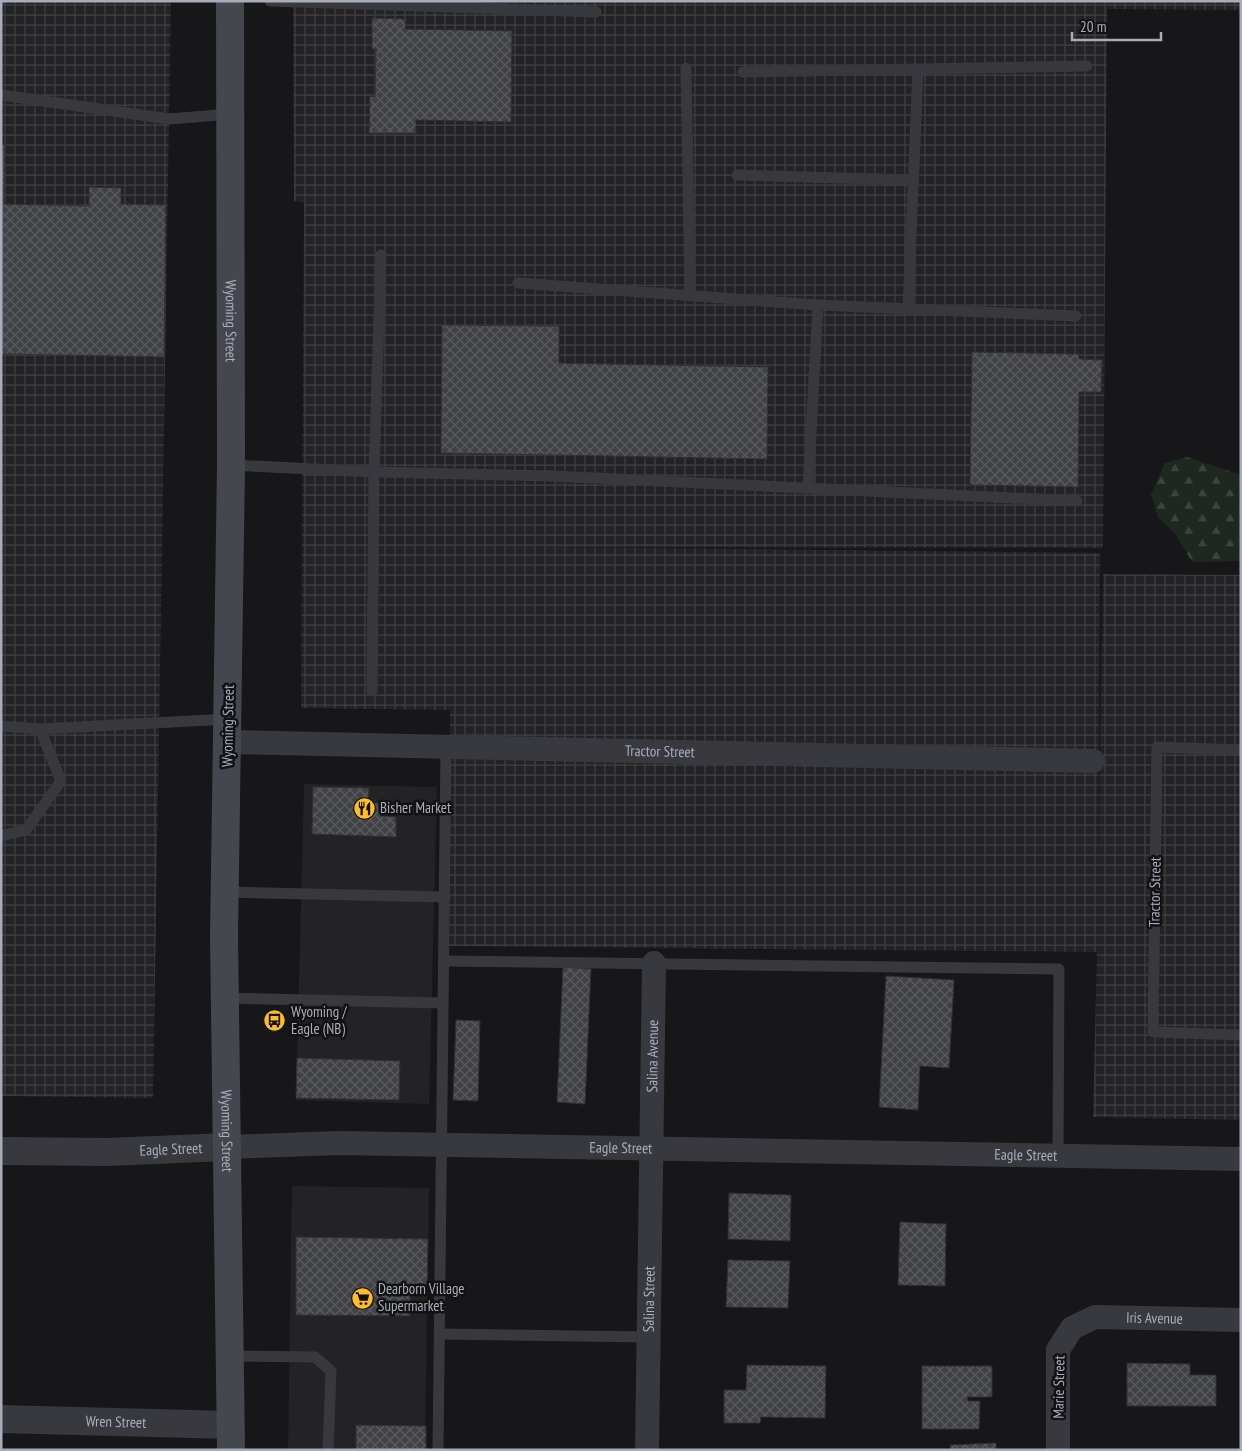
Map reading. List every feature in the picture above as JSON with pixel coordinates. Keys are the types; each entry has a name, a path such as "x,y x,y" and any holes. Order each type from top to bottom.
{"main road":[{"name":"Wyoming Street","path":"230,1 231,465 224,998 231,1356 230,1437"}],"street":[{"name":"Tractor Street","path":"228,730 446,747 1093,761"},
{"name":"Salina Avenue","path":"652,1148 654,963"},
{"name":"Eagle Street","path":"1,1151 108,1152 340,1142 1241,1159"},
{"name":"Salina Street","path":"647,1450 652,1148"},
{"name":"Iris Avenue","path":"1072,1328 1095,1317 1241,1320"},
{"name":"Marie Street","path":"1058,1450 1058,1350 1072,1328"},
{"name":"Wren Street","path":"1,1419 230,1437"}],"lane":[{"path":"270,1 596,12"},
{"path":"743,72 1086,66"},
{"path":"686,68 690,296"},
{"path":"908,309 918,69"},
{"path":"1,95 169,119 231,114"},
{"path":"737,175 913,180"},
{"path":"372,691 374,472 381,255"},
{"path":"518,283 818,305 1076,316"},
{"path":"808,488 818,305"},
{"path":"231,465 374,472 553,476 1077,501"},
{"path":"1,726 40,729 228,730"},
{"path":"1,836 26,830 61,781 40,729"},
{"path":"438,1450 446,747"},
{"name":"Tractor Street","path":"1241,750 1157,747 1152,1032 1241,1035"},
{"path":"226,892 445,896"},
{"path":"444,961 1059,969 1058,1155"},
{"path":"224,998 443,1003"},
{"path":"440,1334 649,1337"},
{"path":"231,1356 315,1357 331,1371 328,1450"}],"shaded area":[{"path":"1,1 171,1 153,1098 1,1096"},
{"path":"293,1 1241,1 1241,10 1107,9 1103,548 552,547 1100,553 1098,872 1103,574 1241,575 1241,1120 1093,1117 1097,952 449,946 450,710 301,708 304,203 294,201"},
{"path":"304,784 437,787 429,1104 296,1100"},
{"path":"292,1186 429,1188 425,1450 288,1450"}],"green space":[{"path":"1187,457 1241,475 1241,561 1192,562 1176,535 1158,517 1151,494 1165,463"}],"building":[{"path":"372,18 406,19 405,29 512,31 511,122 416,120 416,133 369,133 370,96 375,97 376,49 372,49"},
{"path":"1,145 5,145 4,204 89,206 89,187 121,188 121,204 166,205 164,357 1,354"},
{"path":"442,325 559,326 559,363 768,367 767,459 441,453"},
{"path":"972,352 1079,354 1079,359 1102,360 1101,392 1079,392 1078,487 970,485"},
{"path":"313,787 369,788 368,803 382,803 382,816 396,817 396,837 312,834"},
{"path":"563,967 591,969 585,1104 557,1102"},
{"path":"886,976 954,980 949,1068 920,1066 918,1110 879,1107"},
{"path":"456,1020 480,1021 478,1101 453,1100"},
{"path":"297,1058 400,1061 399,1100 296,1098"},
{"path":"729,1193 791,1195 790,1241 728,1239"},
{"path":"900,1222 946,1224 945,1286 898,1285"},
{"path":"296,1237 428,1239 427,1292 410,1292 410,1316 296,1315"},
{"path":"728,1260 790,1261 788,1308 726,1307"},
{"path":"1127,1363 1190,1364 1190,1375 1216,1375 1216,1406 1127,1406"},
{"path":"747,1365 826,1366 825,1418 761,1417 760,1423 724,1423 724,1390 746,1390"},
{"path":"922,1366 992,1366 992,1397 967,1397 968,1401 980,1401 979,1429 922,1429"},
{"path":"356,1425 426,1426 426,1450 356,1450"},
{"path":"996,1443 996,1450 951,1450 950,1445"}],"place":[{"name":"Bisher Market","path":"364,808"},
{"name":"Wyoming / Eagle (NB)","path":"275,1021"},
{"name":"Dearborn Village Supermarket","path":"362,1298"}]}
